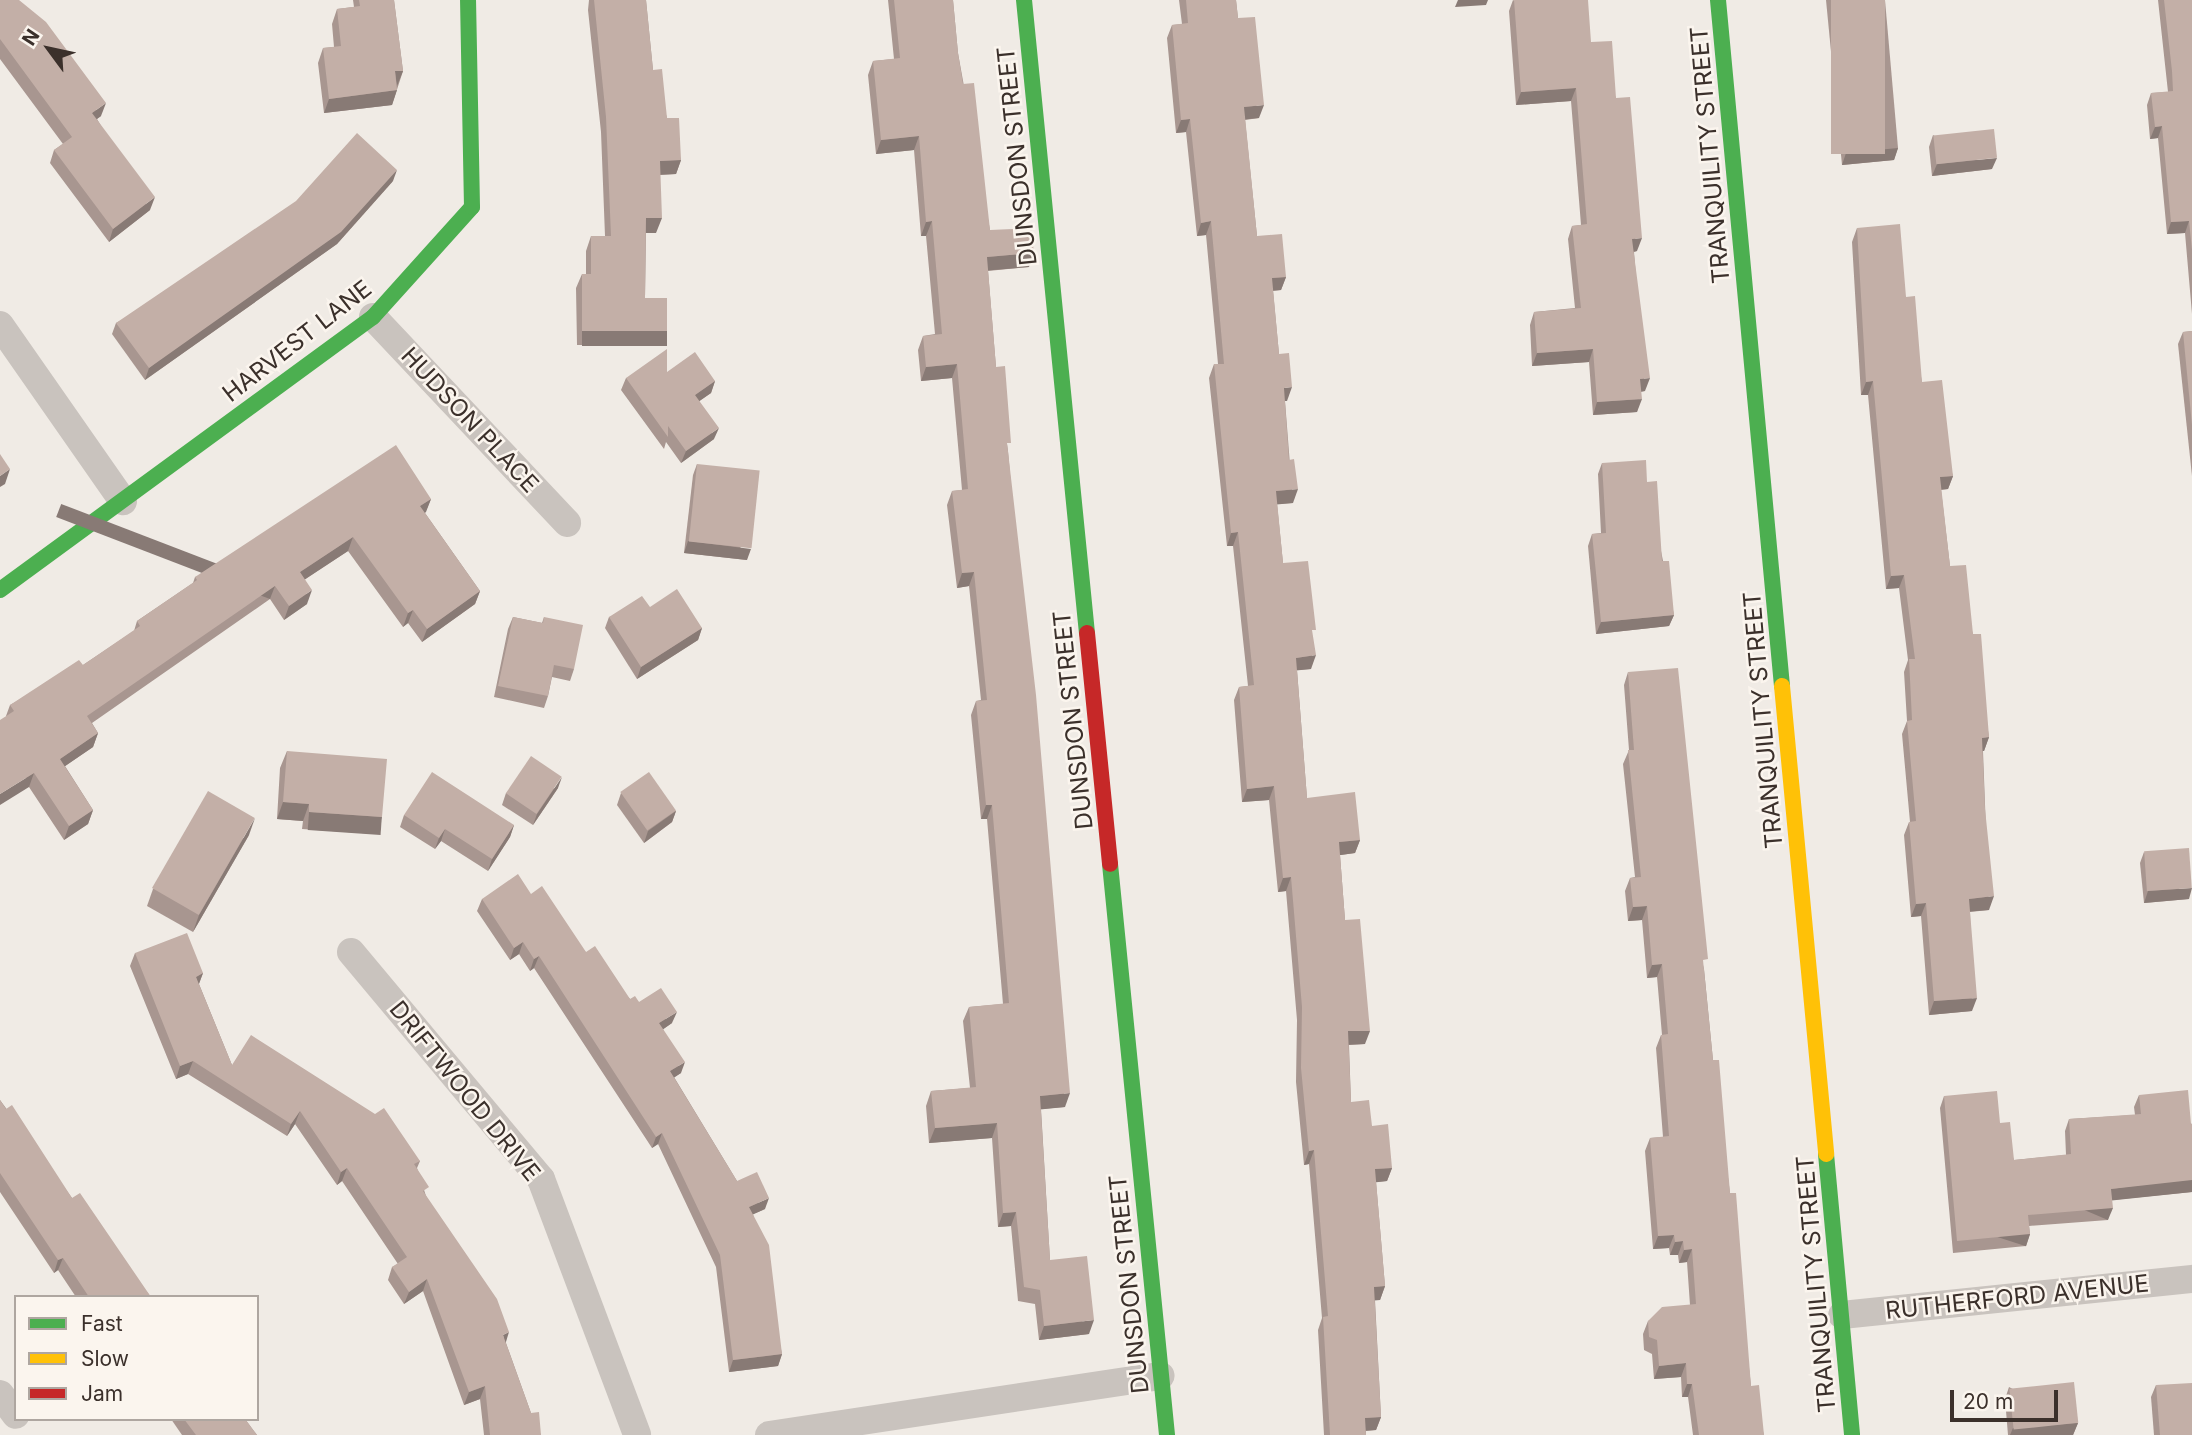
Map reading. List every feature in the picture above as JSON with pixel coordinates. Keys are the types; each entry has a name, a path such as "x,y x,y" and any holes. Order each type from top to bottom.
{"street":[{"name":"HARVEST LANE","path":"0,590 373,317 472,207 468,0"},
{"name":"DUNSDON STREET","path":"1024,0 1167,1435"},
{"name":"TRANQUILITY STREET","path":"1718,0 1852,1435"},
{"name":"HUDSON PLACE","path":"373,317 567,523"},
{"path":"0,325 123,501"},
{"name":"DRIFTWOOD DRIVE","path":"351,952 541,1178 636,1435"},
{"name":"RUTHERFORD AVENUE","path":"1842,1315 2192,1279"},
{"path":"769,1435 1161,1376"},
{"path":"0,1394 14,1413"}],"building":[{"path":"0,0 19,0 46,22 106,103 92,113 155,197 113,229 54,150 72,137 0,39"},
{"path":"359,0 394,0 403,71 395,71 397,90 329,99 323,48 341,46 337,9 360,6"},
{"path":"594,0 646,0 653,70 662,69 667,118 679,118 681,160 660,161 662,218 646,218 645,298 667,298 667,331 582,331 582,274 591,274 591,236 611,236 606,117"},
{"path":"894,0 953,0 963,84 974,83 990,230 1031,228 1034,253 987,257 996,367 1005,366 1011,443 1007,443 1036,695 1070,1093 1040,1096 1050,1260 1087,1256 1094,1320 1044,1326 1040,1290 1024,1287 1016,1212 1003,1213 997,1123 935,1128 931,1091 976,1087 969,1007 1009,1003 992,805 986,805 976,701 987,700 974,572 962,573 952,491 968,489 957,364 926,367 923,336 942,334 932,221 926,222 919,136 881,140 873,61 900,58"},
{"path":"1186,0 1236,0 1238,18 1255,17 1264,105 1244,107 1257,236 1282,234 1286,277 1272,278 1279,354 1289,353 1292,387 1284,388 1289,460 1294,459 1298,489 1276,491 1283,563 1308,561 1316,630 1312,630 1316,655 1296,658 1307,798 1355,792 1360,840 1339,842 1345,920 1360,919 1370,1031 1348,1031 1351,1102 1369,1100 1372,1126 1388,1124 1392,1168 1375,1169 1385,1286 1374,1287 1381,1417 1365,1418 1366,1435 1330,1435 1323,1317 1328,1316 1314,1150 1309,1151 1301,1068 1302,1007 1291,877 1283,878 1274,786 1247,789 1239,687 1254,685 1238,532 1231,533 1214,364 1224,364 1211,221 1201,223 1190,119 1181,120 1172,25 1188,23"},
{"path":"1514,0 1588,0 1591,42 1612,41 1616,98 1630,97 1642,238 1632,239 1650,378 1640,379 1642,399 1597,402 1593,349 1537,353 1534,312 1581,308 1572,226 1587,224 1576,88 1521,92"},
{"path":"1831,0 1885,0 1885,154 1831,154"},
{"path":"2164,0 2192,0 2192,250 2189,221 2171,222 2162,126 2155,127 2151,93 2173,91"},
{"path":"1994,129 1997,158 1936,164 1933,135"},
{"path":"357,133 397,170 341,232 149,368 116,323 296,201"},
{"path":"1900,224 1906,297 1915,296 1922,382 1942,380 1953,476 1940,477 1950,566 1966,565 1973,634 1981,634 1989,737 1982,738 1985,809 1994,896 1969,899 1977,998 1934,1001 1926,903 1916,904 1909,822 1916,821 1907,721 1912,720 1909,659 1915,659 1904,575 1891,576 1873,381 1866,382 1857,228"},
{"path":"2192,331 2192,425 2183,332"},
{"path":"667,349 667,372 695,352 715,381 695,395 719,428 686,451 668,426 668,437 626,378"},
{"path":"396,445 431,499 420,506 480,591 427,629 413,610 408,613 353,537 300,572 312,590 289,606 275,586 87,716 98,733 60,759 93,810 69,826 34,773 0,794 0,720 14,711 10,705 79,660 83,665 140,626 137,621 197,580 195,577"},
{"path":"0,454 10,469 0,476"},
{"path":"1646,460 1647,482 1657,481 1662,561 1669,561 1674,615 1601,622 1592,534 1606,533 1602,463"},
{"path":"697,464 760,471 752,548 689,542"},
{"path":"677,589 702,628 641,667 609,617 642,596 650,607"},
{"path":"513,617 543,623 544,617 583,625 574,669 554,665 548,696 498,686"},
{"path":"1678,668 1708,959 1703,960 1713,1060 1719,1060 1730,1193 1736,1193 1751,1386 1759,1385 1764,1435 1699,1435 1692,1384 1687,1384 1686,1363 1659,1366 1657,1340 1649,1337 1648,1321 1662,1307 1696,1304 1692,1249 1684,1250 1683,1241 1675,1242 1674,1235 1658,1236 1650,1138 1669,1136 1661,1035 1668,1034 1662,964 1652,965 1647,906 1633,907 1630,878 1641,877 1628,750 1634,750 1628,672"},
{"path":"287,751 387,759 382,817 309,812 309,804 283,802"},
{"path":"531,756 562,777 537,814 506,793"},
{"path":"432,772 514,825 492,859 445,829 439,838 404,815"},
{"path":"649,772 676,811 647,831 620,792"},
{"path":"208,791 255,818 199,915 152,888"},
{"path":"2189,848 2192,888 2147,891 2144,851"},
{"path":"518,874 531,894 542,886 586,952 595,946 630,999 635,996 639,1002 661,988 677,1012 659,1023 685,1062 670,1071 737,1181 757,1172 769,1198 749,1207 769,1245 782,1354 733,1360 720,1255 662,1133 656,1137 539,956 534,959 523,942 514,948 482,899"},
{"path":"187,933 203,973 196,977 232,1065 251,1035 375,1114 384,1108 420,1161 414,1164 429,1187 423,1191 497,1299 509,1332 503,1335 531,1413 539,1412 541,1435 490,1435 485,1386 469,1392 427,1279 409,1292 392,1267 407,1257 347,1168 341,1172 300,1111 291,1124 193,1061 180,1066 135,953"},
{"path":"2188,1090 2192,1124 2192,1180 2111,1189 2113,1208 2028,1215 2030,1234 1957,1241 1944,1096 1997,1091 2000,1123 2010,1122 2014,1160 2071,1154 2069,1119 2141,1114 2139,1095"},
{"path":"0,1100 6,1109 12,1105 72,1198 80,1193 150,1295 88,1295 63,1258 58,1260 0,1173"},
{"path":"2074,1382 2078,1423 2014,1430 2009,1389"},
{"path":"2192,1383 2192,1435 2160,1435 2156,1385"},
{"path":"186,1421 246,1421 257,1435 196,1435"}],"traffic: fast":[{"path":"0,590 373,317 472,207 468,0"},
{"path":"1024,0 1087,633"},
{"path":"1718,0 1782,686"},
{"path":"1110,864 1167,1435"},
{"path":"1826,1154 1852,1435"}],"traffic: slow":[{"path":"1782,686 1826,1154"}],"traffic: jam":[{"path":"1087,633 1110,864"}]}
